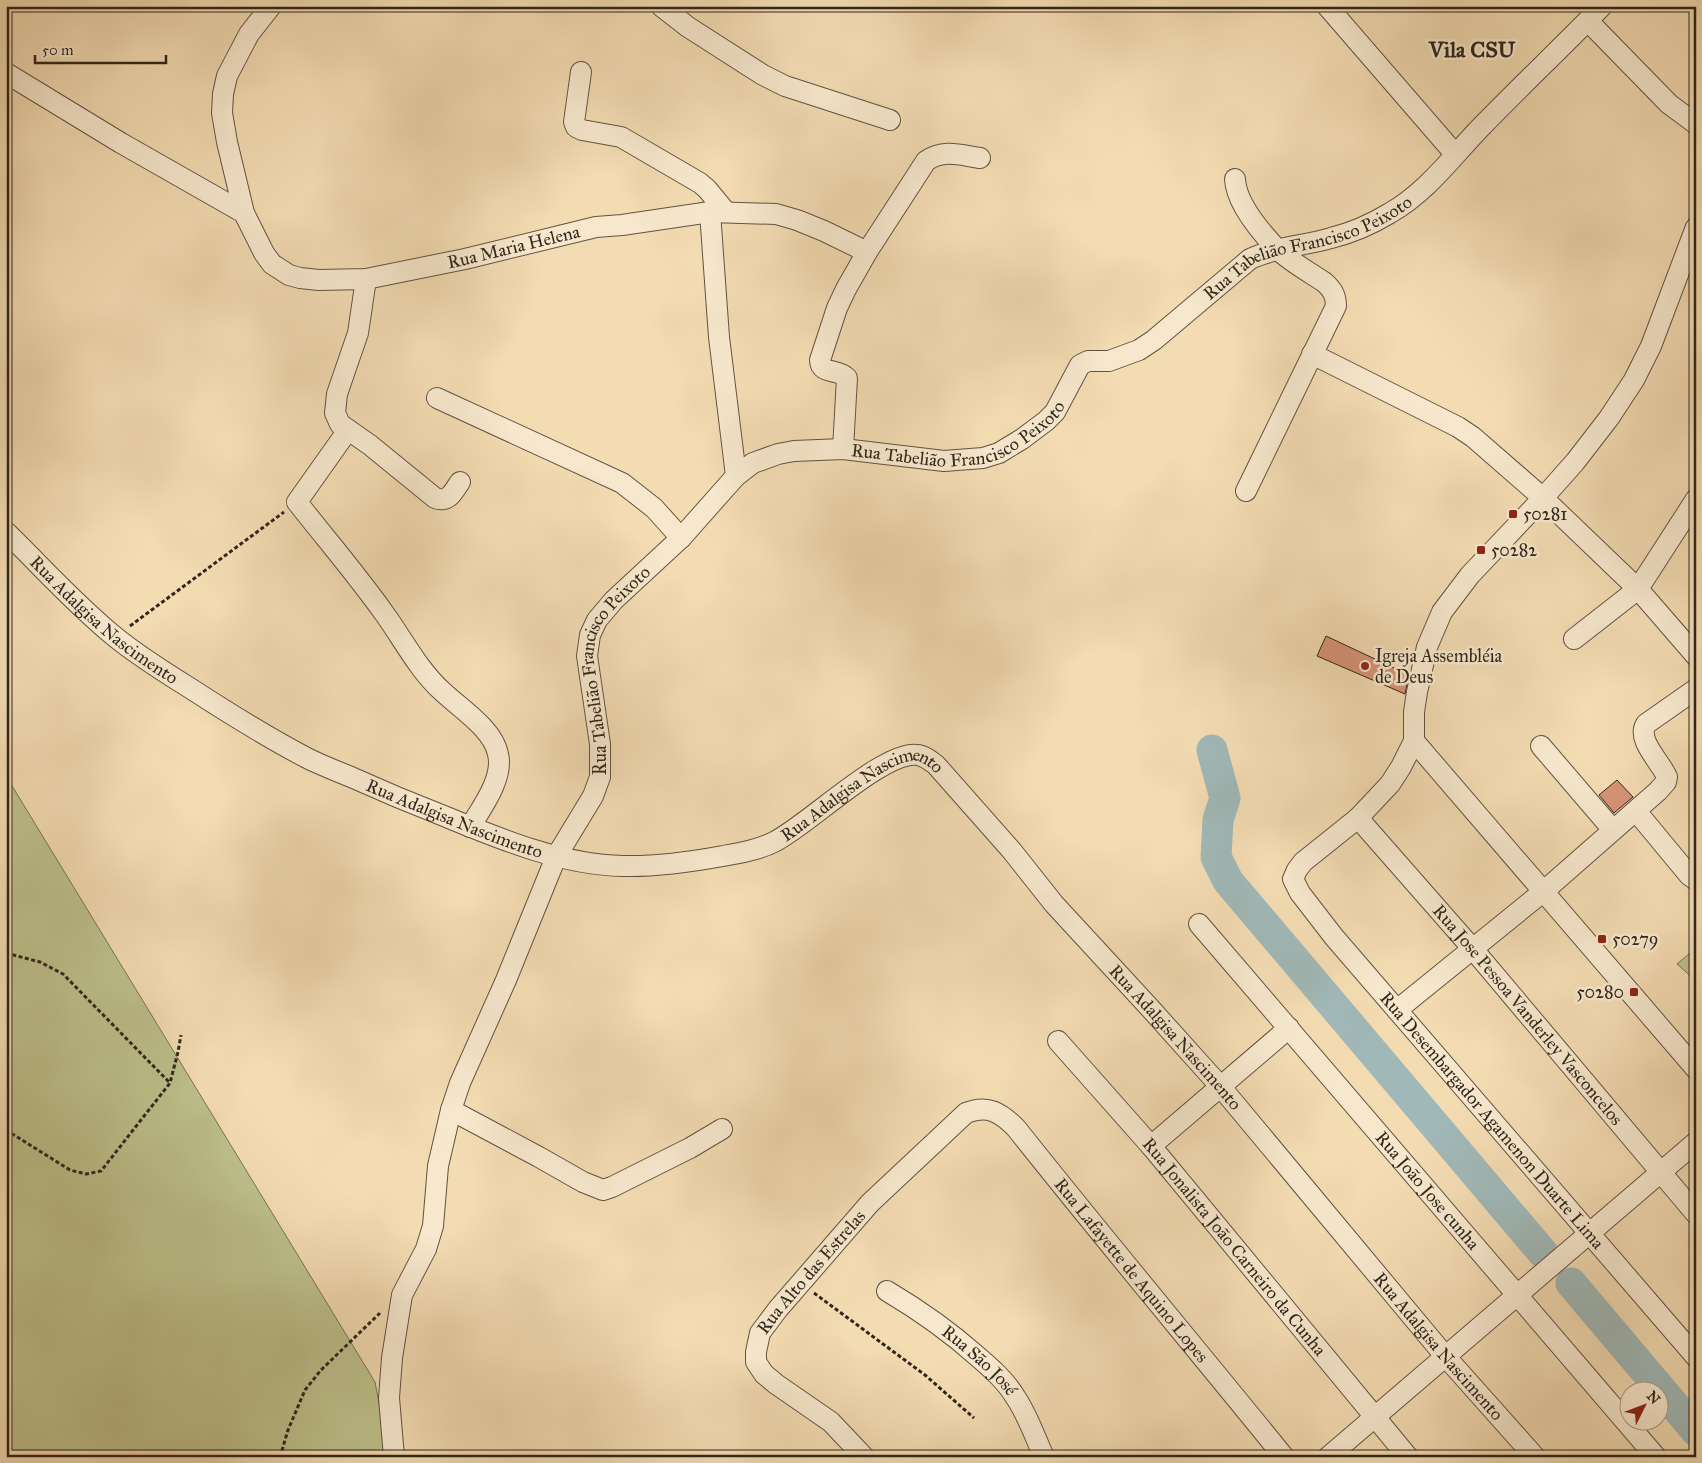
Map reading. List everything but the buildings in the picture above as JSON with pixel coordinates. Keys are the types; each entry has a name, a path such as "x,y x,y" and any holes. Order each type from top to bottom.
{"street":[{"name":"Rua Maria Helena","path":"271,6 249,34 227,76 222,94 222,112 244,213 264,253 272,264 289,275 319,280 366,279 465,259 596,227 718,212 776,214 824,231 867,252"},
{"path":"661,6 688,27 763,75 785,86 890,120"},
{"path":"1327,6 1455,154"},
{"name":"Rua Tabelião Francisco Peixoto","path":"394,1457 389,1398 392,1358 402,1295 426,1249 433,1226 438,1166 451,1110 460,1083 506,980 556,857 593,796 600,777 600,744 587,656 590,634 604,611 681,538 736,476 753,463 778,454 794,451 843,449 944,461 983,458 999,453 1022,439 1055,412 1080,365 1088,361 1109,361 1139,350 1154,340 1250,259 1265,252 1332,238 1391,213 1429,184 1455,154 1602,6"},
{"path":"1588,20 1669,104 1696,124"},
{"path":"581,72 574,122 576,127 582,130 613,135 629,142 700,183 707,189 718,212 719,337 736,476"},
{"path":"6,73 121,143 244,213"},
{"path":"843,449 846,378 842,374 823,369 820,366 820,360 837,308 867,252 926,161 933,156 946,153 980,158"},
{"path":"1234,179 1235,190 1249,215 1277,249 1324,282 1330,287 1336,297 1336,306 1246,491"},
{"path":"1358,818 1390,784 1408,756 1414,742 1414,712 1417,692 1427,647 1442,612 1470,575 1543,498 1609,418 1634,380 1651,346 1696,227"},
{"path":"366,279 358,332 334,406 337,420 435,498 441,500 447,498 460,482"},
{"path":"1312,354 1473,437 1543,498 1638,589 1696,656"},
{"path":"437,398 622,483 654,508 681,538"},
{"path":"348,430 297,502 380,607 430,680 470,715 496,744 499,763 491,793 470,827"},
{"path":"1574,640 1638,589 1696,499"},
{"name":"Rua Adalgisa Nascimento","path":"6,532 77,603 115,637 246,725 310,760 393,796 470,827 556,857 604,866 657,865 692,862 757,849 775,842 806,822 875,770 898,758 919,755 936,765 1012,852 1054,904 1220,1086 1445,1356 1535,1457"},
{"path":"1397,1010 1544,891 1658,791 1666,782 1667,777 1643,737 1644,728 1646,724 1696,689"},
{"path":"1414,742 1696,1069"},
{"path":"1541,746 1613,830"},
{"path":"1636,811 1696,880"},
{"name":"Rua Desembargador Agamenon Duarte Lima","path":"1358,818 1303,862 1293,879 1300,893 1334,937 1696,1357"},
{"name":"Rua Jose Pessoa Vanderley Vasconcelos","path":"1358,818 1472,948 1696,1214"},
{"name":"Rua João Jose cunha","path":"1199,924 1656,1457"},
{"path":"1151,1146 1289,1028"},
{"name":"Rua Jonalista João Carneiro da Cunha","path":"1058,1041 1151,1146 1408,1457"},
{"name":"Rua Lafayette de Aquino Lopes","path":"966,1113 985,1109 1005,1116 1284,1457"},
{"path":"451,1110 583,1182 603,1190 690,1148 722,1129"},
{"name":"Rua Alto das Estrelas","path":"864,1457 832,1422 764,1374 756,1362 760,1333 778,1309 870,1204 966,1113"},
{"path":"1328,1457 1696,1142"},
{"name":"Rua São José","path":"887,1291 924,1313 995,1372 1020,1404 1044,1457"}],"path":[{"path":"115,637 297,502"},
{"path":"6,953 40,962 63,974 170,1083"},
{"path":"6,1130 70,1170 86,1174 102,1171 170,1083 181,1035"},
{"path":"801,1284 925,1375 974,1418"},
{"path":"280,1457 288,1430 305,1390 320,1370 402,1295"},
{"path":"6,1452 15,1457"}],"green space":[{"path":"6,776 375,1382 389,1457 6,1457"},
{"path":"1696,948 1696,981 1677,964"}],"waterway":[{"path":"1212,750 1225,798 1218,820 1216,857 1228,881 1543,1253"},
{"path":"1571,1283 1696,1431"}],"place":[{"name":"50281","path":"1513,514"},
{"name":"50282","path":"1481,550"},
{"name":"Igreja Assembléia de Deus","path":"1365,666"},
{"name":"50279","path":"1602,939"},
{"name":"50280","path":"1634,992"}],"district":[{"name":"Vila CSU","path":"1472,49"}]}
